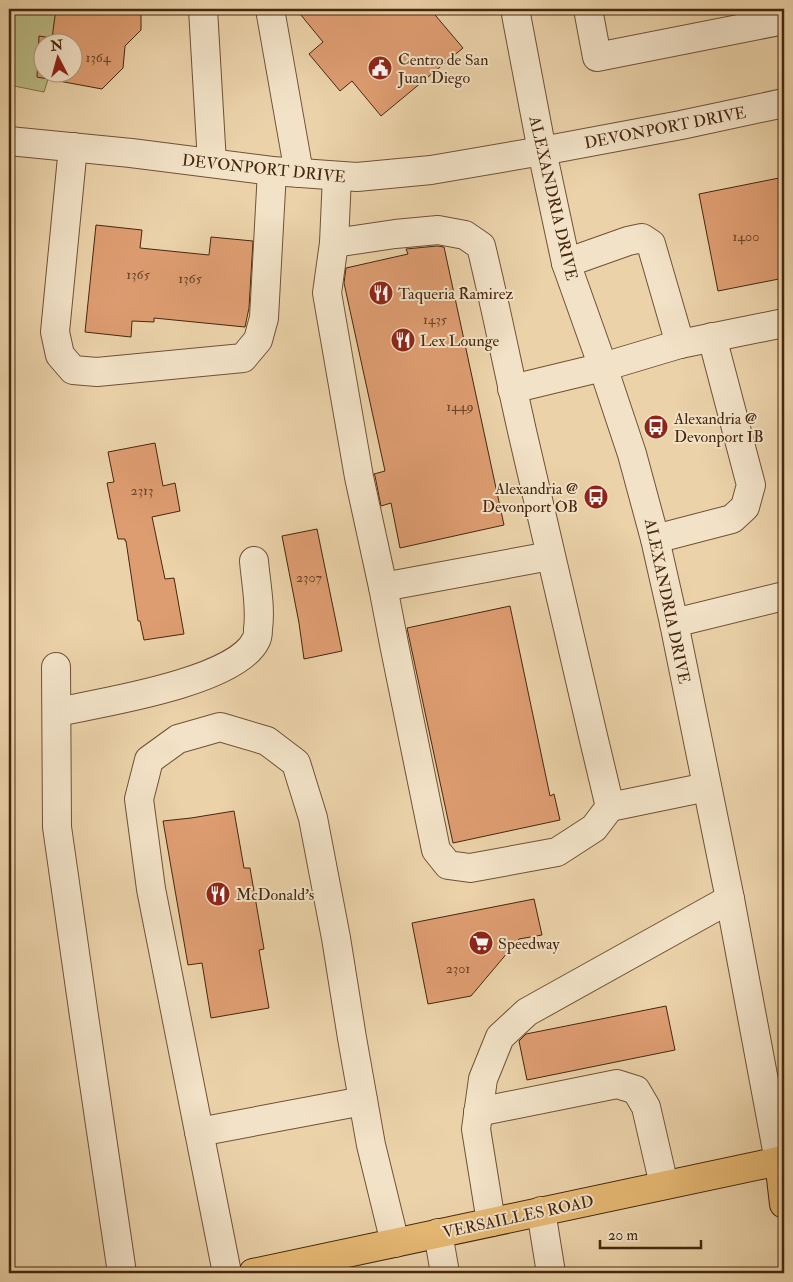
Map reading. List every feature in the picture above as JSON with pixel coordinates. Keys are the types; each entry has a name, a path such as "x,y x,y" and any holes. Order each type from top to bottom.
{"main road":[{"name":"VERSAILLES ROAD","path":"253,1273 298,1268 395,1243 782,1160"},
{"name":"ALEXANDRIA DRIVE","path":"782,1160 784,1204"}],"street":[{"path":"203,9 212,163"},
{"path":"270,9 299,173"},
{"name":"ALEXANDRIA DRIVE","path":"515,9 566,263 632,454 655,539 674,623 782,1160"},
{"path":"588,9 598,57 784,20"},
{"name":"DEVONPORT DRIVE","path":"9,141 272,171 357,177 431,170 542,151 681,125 784,103"},
{"path":"73,147 55,332 60,355 73,370 97,372 243,358 258,340 264,318 272,171"},
{"path":"337,176 334,243 327,293 359,478 436,850 448,866 470,868 557,852 594,828 610,807 707,787"},
{"path":"334,243 438,230 465,235 481,246 550,556 610,807"},
{"path":"566,263 628,241 642,238 652,244 680,344"},
{"path":"512,388 603,366 680,344 784,323"},
{"path":"655,539 732,519 745,507 751,485 712,337"},
{"path":"383,587 550,556"},
{"path":"57,712 153,693 211,673 232,664 245,655 257,640 260,617 254,561"},
{"path":"674,623 783,604"},
{"path":"56,667 57,827 122,1273"},
{"path":"227,1273 151,889 139,799 149,760 178,739 220,728 267,741 296,763 315,827 371,1145 395,1243"},
{"path":"491,1222 476,1129 483,1079 500,1037 527,1012 730,898"},
{"path":"478,1112 617,1084 636,1090 646,1107 664,1185"},
{"path":"199,1132 363,1101"},
{"path":"541,1211 551,1273"},
{"path":"438,1234 445,1273"}],"green space":[{"path":"9,9 68,9 61,32 32,32 32,82 47,82 44,92 9,85"}],"building":[{"path":"56,9 141,9 141,30 125,46 123,68 102,89 64,82 82,82 82,32 53,32"},
{"name":"Centro de San Juan Diego","path":"296,9 430,9 463,48 381,116 352,81 340,91 309,54 323,42"},
{"path":"784,177 784,278 718,291 699,194"},
{"path":"96,225 142,230 140,248 209,255 211,237 253,241 249,308 245,327 154,318 154,322 132,321 131,337 85,332"},
{"path":"444,247 504,525 400,548 391,503 381,506 374,474 385,471 344,283 346,268 408,254 406,249"},
{"path":"155,443 163,486 175,483 180,511 152,517 165,579 174,578 184,634 144,640 140,621 138,621 126,541 125,539 118,539 107,483 114,482 108,452"},
{"path":"317,529 342,651 304,659 282,536"},
{"path":"510,606 550,796 554,794 560,820 453,843 407,628"},
{"name":"McDonald's","path":"234,811 244,868 250,868 264,949 259,950 269,1008 211,1018 202,963 188,965 163,821"},
{"path":"534,899 542,935 519,939 471,996 428,1004 412,923"},
{"path":"666,1006 675,1050 527,1080 519,1041 526,1034"}],"place":[{"name":"Centro de San Juan Diego","path":"380,68"},
{"name":"Taqueria Ramirez","path":"381,293"},
{"name":"Lex Lounge","path":"403,340"},
{"name":"Alexandria @ Devonport IB","path":"656,427"},
{"name":"Alexandria @ Devonport OB","path":"596,497"},
{"name":"McDonald's","path":"218,894"},
{"name":"Speedway","path":"481,943"}]}
